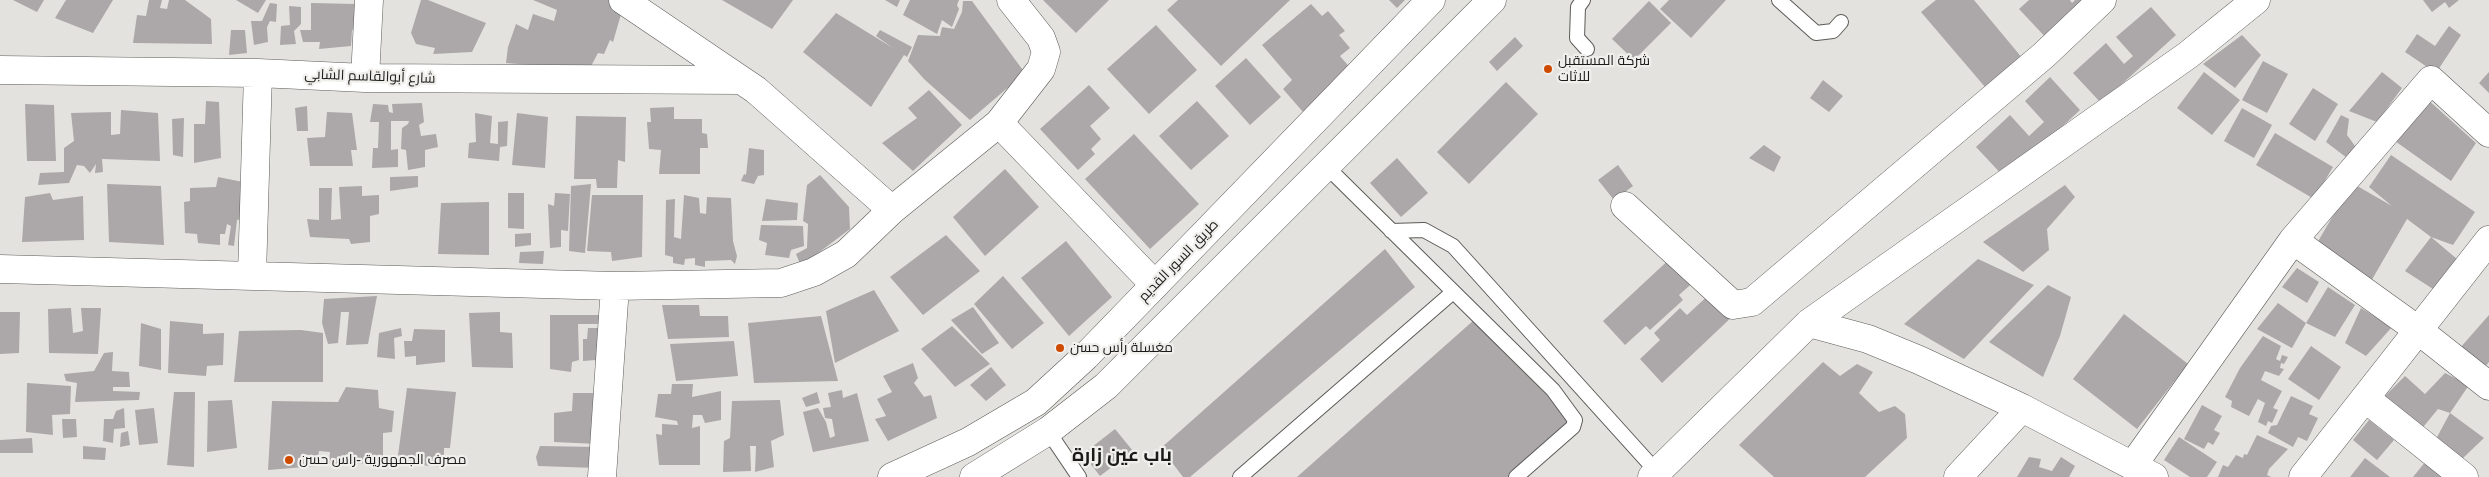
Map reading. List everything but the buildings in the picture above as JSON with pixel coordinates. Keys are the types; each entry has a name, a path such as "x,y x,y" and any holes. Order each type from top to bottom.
{"street":[{"path":"365,78 368,0"},
{"path":"623,0 756,90 892,210"},
{"path":"0,270 252,275 615,286 781,283 814,272 846,254 892,210 999,123 1041,69 1046,52 1041,38 1011,0"},
{"name":"طريق السور القديم","path":"892,477 968,442 1036,402 1086,356 1432,0"},
{"path":"974,477 1048,431 1106,386 1492,0"},
{"path":"1625,206 1733,305 1752,302 2044,55 2102,0"},
{"path":"1655,474 1809,323 2188,55 2256,0"},
{"path":"0,55 13,71"},
{"name":"شارع أبوالقاسم الشابي","path":"13,71 258,73 365,78 741,80"},
{"path":"252,275 258,73"},
{"path":"1809,323 1868,339 2022,408 2144,471 2293,240 2431,80 2489,133"},
{"path":"999,123 1155,285"},
{"path":"2293,240 2418,330 2489,386"},
{"path":"2303,477 2487,245"},
{"path":"602,477 615,286"},
{"path":"2365,398 2464,477"},
{"path":"1958,477 2022,408"}],"lane":[{"path":"1583,0 1578,7 1577,38 1587,49"},
{"path":"1779,0 1816,33 1833,31 1841,22"},
{"path":"1326,166 1552,390 1575,420 1573,427 1516,477"},
{"path":"1391,230 1424,230 1452,246 1655,474"},
{"path":"1240,477 1453,292"},
{"path":"1048,431 1079,477"}],"place":[{"name":"شركة المستقبل للاثات","path":"1548,69"},
{"name":"مغسلة رأس حسن","path":"1060,348"},
{"name":"مصرف الجمهورية -راس حسن","path":"289,460"}],"district":[{"name":"باب عين زارة","path":"1122,456"}]}
